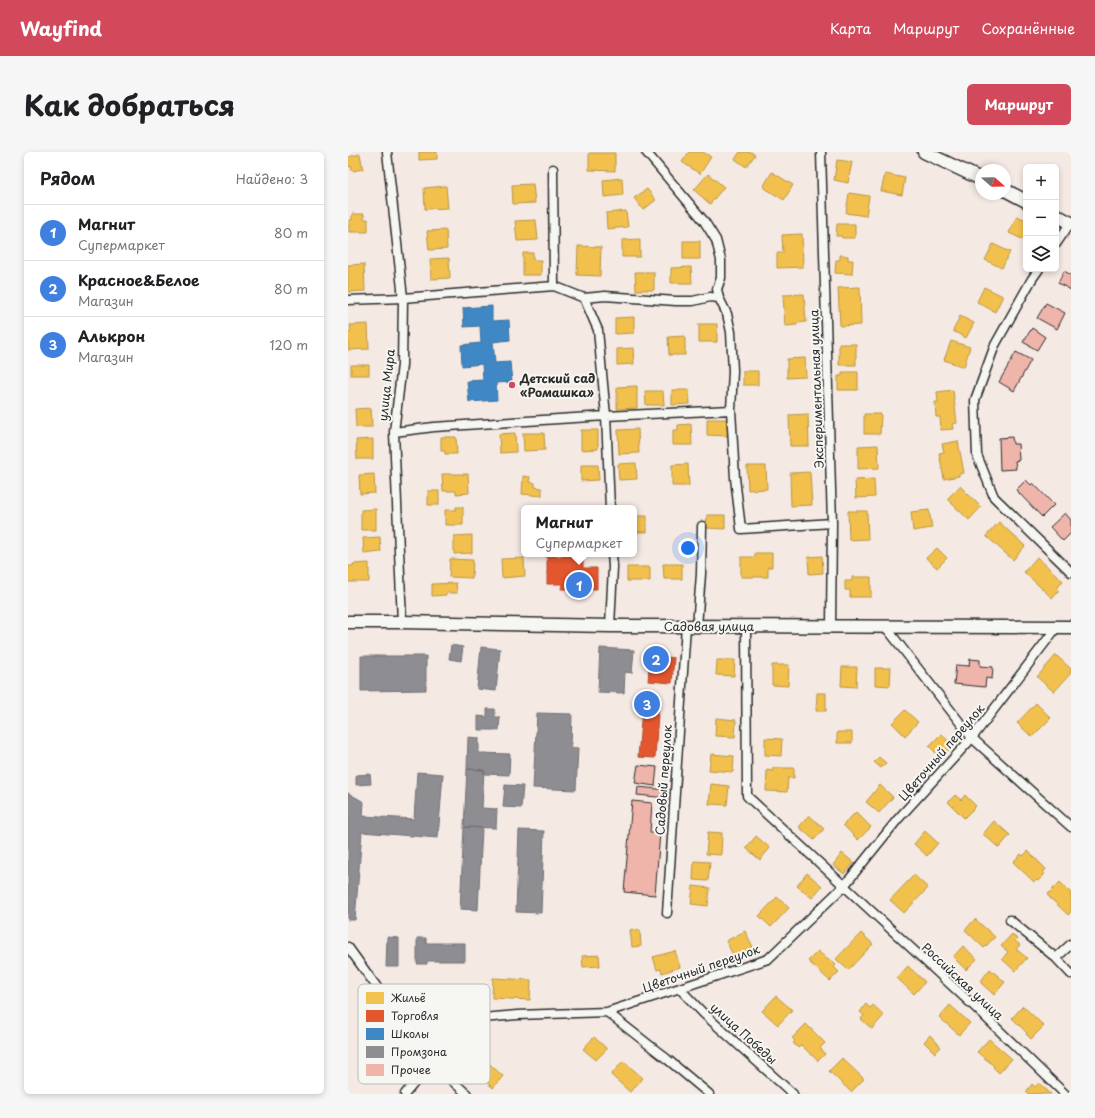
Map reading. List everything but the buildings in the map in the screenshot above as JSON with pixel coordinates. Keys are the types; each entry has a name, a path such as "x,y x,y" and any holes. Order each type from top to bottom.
{"main road":[{"path":"924,152 975,176"},
{"path":"1011,193 1024,200"},
{"path":"1059,217 1071,223"},
{"name":"Садовая улица","path":"348,622 610,626 1071,627"}],"street":[{"name":"улица Мира","path":"387,152 403,298 402,365 394,432 402,622"},
{"path":"646,152 704,221 716,240 721,260 721,278 717,289 719,298 727,314 730,332 733,371 731,410 734,470 741,529 832,524"},
{"name":"Экспериментальная улица","path":"821,152 832,524 831,626"},
{"path":"553,169 554,286"},
{"path":"1059,240 1071,223"},
{"path":"1037,272 995,345 975,400 978,455 994,497 1071,572"},
{"path":"348,300 403,298 554,286 584,298 605,296 676,301 693,301 710,297 719,298"},
{"path":"584,298 598,330 606,416 610,505"},
{"path":"394,432 442,426 731,410"},
{"name":"Садовый переулок","path":"667,913 691,626 701,574 702,526"},
{"path":"610,626 612,557"},
{"name":"Российская улица","path":"746,626 747,796 976,1008 1065,1094"},
{"path":"885,626 972,738 1071,827"},
{"name":"Цветочный переулок","path":"490,1017 607,1012 768,959 844,886 898,819 972,738 1057,627"},
{"path":"1010,920 1056,958 1071,974"},
{"path":"1056,958 1071,944"},
{"path":"348,947 375,984"},
{"name":"улица Победы","path":"680,989 704,1014 793,1094"},
{"path":"607,1012 709,1094"},
{"name":"Цветочный переулок","path":"405,1094 413,1084"},
{"path":"456,1084 467,1094"}],"place":[{"name":"Детский сад «Ромашка»","path":"512,385"},
{"name":"Магнит","path":"579,585"},
{"name":"Красное&Белое","path":"656,659"},
{"name":"Алькрон","path":"647,704"}]}
